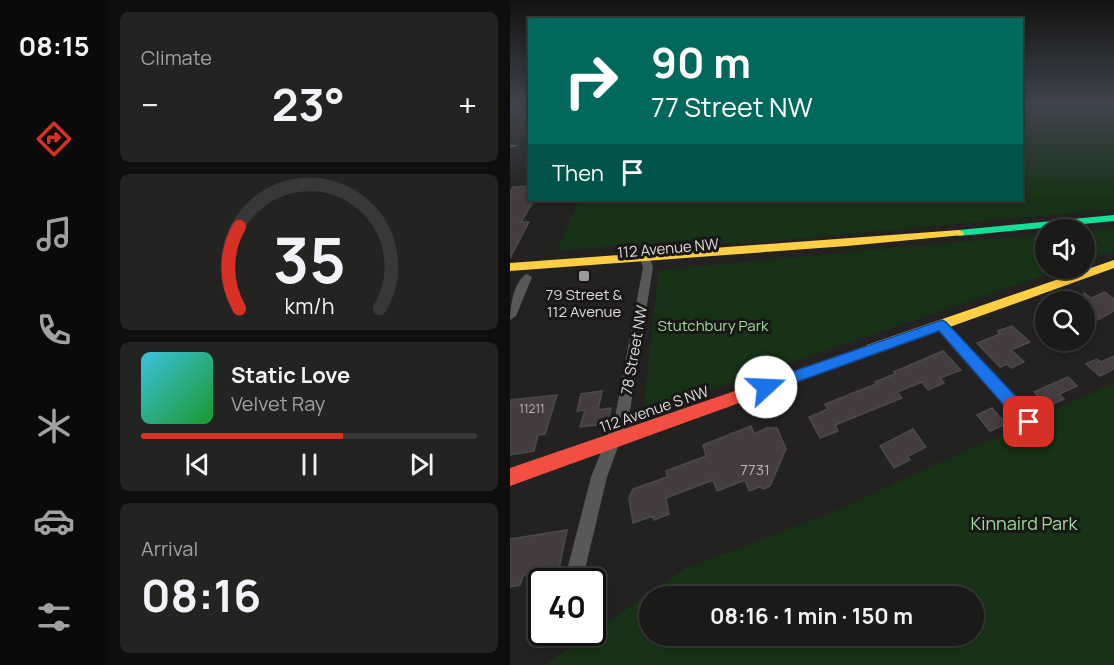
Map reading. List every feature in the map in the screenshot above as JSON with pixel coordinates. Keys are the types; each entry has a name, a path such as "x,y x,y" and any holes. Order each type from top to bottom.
{"main road":[{"name":"112 Avenue NW","path":"510,267 646,261 1114,218"},
{"name":"112 Avenue NW","path":"510,279 646,261"},
{"name":"112 Avenue S NW","path":"510,477 1114,264"}],"street":[{"name":"78 Street NW","path":"576,568 599,477 622,417 646,261"},
{"path":"510,316 528,277"},
{"path":"942,325 1029,422"}],"shaded area":[{"path":"510,135 528,135 528,137 510,140"}],"green space":[{"path":"1023,135 1114,135 1114,209 751,243 640,244 557,251 579,201 1023,201"},
{"path":"1114,228 1114,251 1095,258 1095,229"},
{"name":"Stutchbury Park","path":"1035,235 1035,279 643,413 659,270"},
{"name":"Kinnaird Park","path":"1114,383 1114,665 545,665 573,646 606,646 606,623 639,601 639,646 984,646 984,586 660,586 685,569 831,513"}],"building":[{"path":"528,186 528,201 533,201 521,222 529,222 510,258 510,192 513,187"},
{"path":"1105,292 1114,299 1114,311 1095,321 1095,296"},
{"path":"1012,326 1030,342 1011,350 1024,362 1011,368 1007,364 1000,367 977,343 1000,334 997,331"},
{"path":"943,351 961,370 940,378 944,383 928,390 922,382 897,392 902,398 835,425 838,431 820,438 809,417 828,409 825,404 876,384 875,382 895,374 894,372"},
{"path":"1114,356 1114,369 1100,376 1086,364 1097,359 1101,362"},
{"path":"1068,377 1077,386 1059,394 1064,399 1048,406 1034,392"},
{"path":"602,391 598,410 611,408 608,424 580,427 585,410 577,411 581,394"},
{"path":"557,395 545,434 538,435 534,451 510,455 510,400"},
{"path":"992,408 1006,424 990,431 977,415"},
{"path":"751,426 754,434 767,428 777,428 786,449 770,486 749,491 745,480 717,491 713,480 666,498 669,514 654,520 653,516 633,523 629,498 633,489 667,477 666,471 706,456 703,445"},
{"path":"913,429 926,447 908,456 910,460 894,468 880,446"},
{"path":"567,530 559,568 528,568 528,575 523,576 520,585 510,587 510,539"}],"traffic: fast":[{"path":"959,233 1114,218"}],"traffic: slow":[{"path":"510,267 959,233"},
{"path":"872,349 1114,264"}],"traffic: jam":[{"path":"510,477 872,349"}],"place":[{"name":"79 Street & 112 Avenue","path":"584,276"}],"route":[{"path":"766,387 942,325 1029,422"}]}
